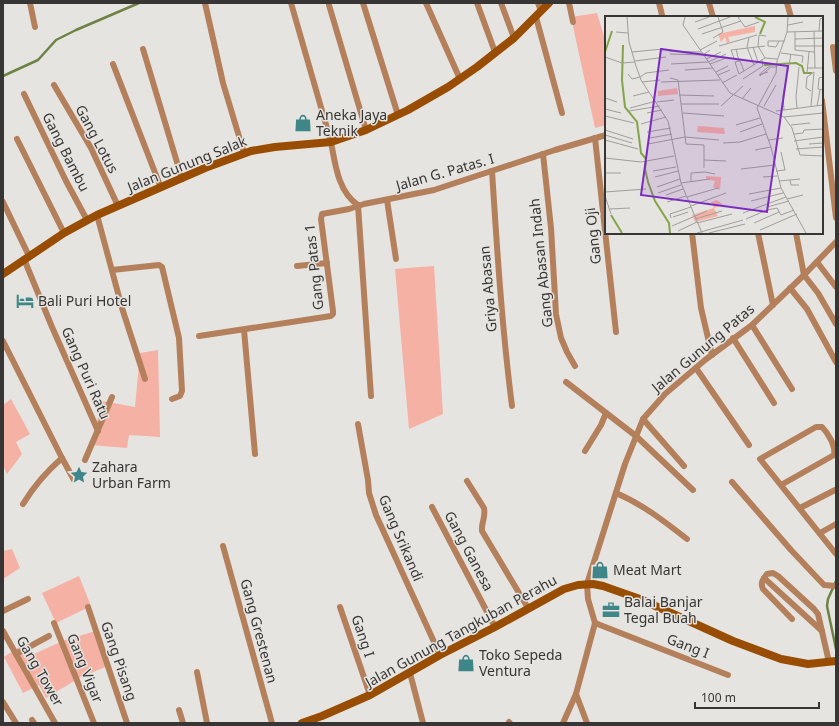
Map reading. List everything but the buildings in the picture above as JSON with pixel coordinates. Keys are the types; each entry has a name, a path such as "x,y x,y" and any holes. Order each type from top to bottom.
{"street":[{"path":"30,3 35,27"},
{"path":"205,3 223,84 244,153"},
{"path":"291,3 330,142 335,165 342,184 350,199 358,205 371,396"},
{"path":"363,3 398,115"},
{"path":"426,3 460,79"},
{"path":"477,3 495,52"},
{"path":"501,3 514,38"},
{"path":"538,3 538,14 562,113"},
{"name":"Jalan Gunung Salak","path":"3,274 64,233 87,220 244,153 268,148 330,142 366,130 398,115 442,91 460,79 514,38 549,3"},
{"path":"569,3 573,22"},
{"path":"659,3 662,15"},
{"path":"709,3 713,16"},
{"path":"787,3 791,16"},
{"path":"329,5 366,130"},
{"path":"833,47 836,71"},
{"path":"143,49 182,179"},
{"path":"113,64 161,188"},
{"name":"Gang Lotus","path":"54,85 91,148 118,206"},
{"name":"Gang Bambu","path":"24,94 66,181 87,220"},
{"path":"823,108 836,218"},
{"name":"Jalan G. Patas. I","path":"358,205 434,190 605,135"},
{"name":"Gang Oji","path":"595,138 605,230"},
{"path":"18,139 64,233"},
{"name":"Gang Abasan Indah","path":"543,154 551,228 556,314 561,338 575,366"},
{"name":"Griya Abasan","path":"492,171 498,273 512,406"},
{"path":"387,200 396,259"},
{"name":"Gang Puri Ratu","path":"3,202 52,327 98,431"},
{"name":"Gang Patas 1","path":"199,336 331,316 333,311 321,214 349,209 358,205"},
{"path":"97,215 122,308 145,379"},
{"name":"Gang Oji","path":"605,234 616,332"},
{"path":"692,234 701,308 712,355"},
{"path":"758,234 773,305"},
{"path":"796,234 804,275 818,293 836,324"},
{"name":"Jalan Gunung Patas","path":"586,584 616,493 643,419 665,394 752,324 773,305 836,242"},
{"path":"816,262 836,288"},
{"path":"298,266 327,263"},
{"path":"112,270 159,265 162,267 180,342 182,391 180,396 172,399"},
{"path":"790,288 807,309 836,362"},
{"path":"752,324 792,390"},
{"path":"244,330 255,454"},
{"path":"733,338 774,403"},
{"path":"3,340 74,480"},
{"path":"696,368 749,444"},
{"path":"566,382 636,436 693,490"},
{"name":"Gang Puri Ratu","path":"85,460 112,397"},
{"path":"585,451 601,425 606,413"},
{"path":"643,419 684,466"},
{"name":"Gang Srikandi","path":"358,424 369,493 376,515 440,655"},
{"path":"781,485 834,455 835,448 822,426 819,426 760,459 836,554"},
{"path":"23,504 34,487 62,458"},
{"path":"467,481 484,508 485,513 482,524 482,532 528,608"},
{"path":"732,482 824,585 836,586"},
{"path":"800,508 835,490"},
{"path":"616,493 632,500 650,511 687,539"},
{"name":"Gang Ganesa","path":"432,507 495,627"},
{"path":"820,533 836,524"},
{"name":"Gang Grestenan","path":"223,546 272,723"},
{"path":"792,619 763,589 761,585 767,574 773,572 814,608 821,621 822,631 833,662"},
{"path":"764,578 822,631"},
{"path":"563,723 576,694 595,623 588,599 586,584"},
{"name":"Jalan Gunung Tangkuban Perahu","path":"302,723 370,696 440,655 564,589 586,584 603,586 640,599 733,640 781,659 808,664 833,662"},
{"path":"3,611 28,599"},
{"name":"Gang Pisang","path":"88,607 127,723"},
{"name":"Gang I","path":"340,607 370,696"},
{"name":"Gang Vigar","path":"54,623 94,723"},
{"name":"Gang I","path":"595,623 728,674"},
{"name":"Gang Tower","path":"3,631 55,723"},
{"path":"16,654 49,636"},
{"path":"197,672 207,723"},
{"path":"410,673 423,723"},
{"path":"576,694 587,723"},
{"path":"3,702 16,723"},
{"path":"179,710 183,723"}],"shaded area":[{"path":"597,13 605,40 605,125 595,128 571,17"},
{"path":"434,266 443,414 409,429 395,269"},
{"path":"158,350 160,437 129,435 127,448 91,445 102,401 135,407 140,353"},
{"path":"11,399 30,434 16,442 22,454 7,474 3,465 3,405"},
{"path":"12,549 20,568 3,579 3,551"},
{"path":"79,576 91,606 56,623 42,593"},
{"path":"99,630 110,665 81,677 46,698 39,685 23,693 4,657 19,647 25,658 65,640"}],"waterway":[{"path":"3,76 38,60 56,40 139,3"},
{"path":"836,581 828,599 827,606 836,649"}],"place":[{"name":"Aneka Jaya Teknik","path":"303,123"},
{"name":"Bali Puri Hotel","path":"25,301"},
{"name":"Zahara Urban Farm","path":"79,475"},
{"name":"Meat Mart","path":"600,570"},
{"name":"Balai Banjar Tegal Buah","path":"611,610"},
{"name":"Toko Sepeda Ventura","path":"466,663"}]}
